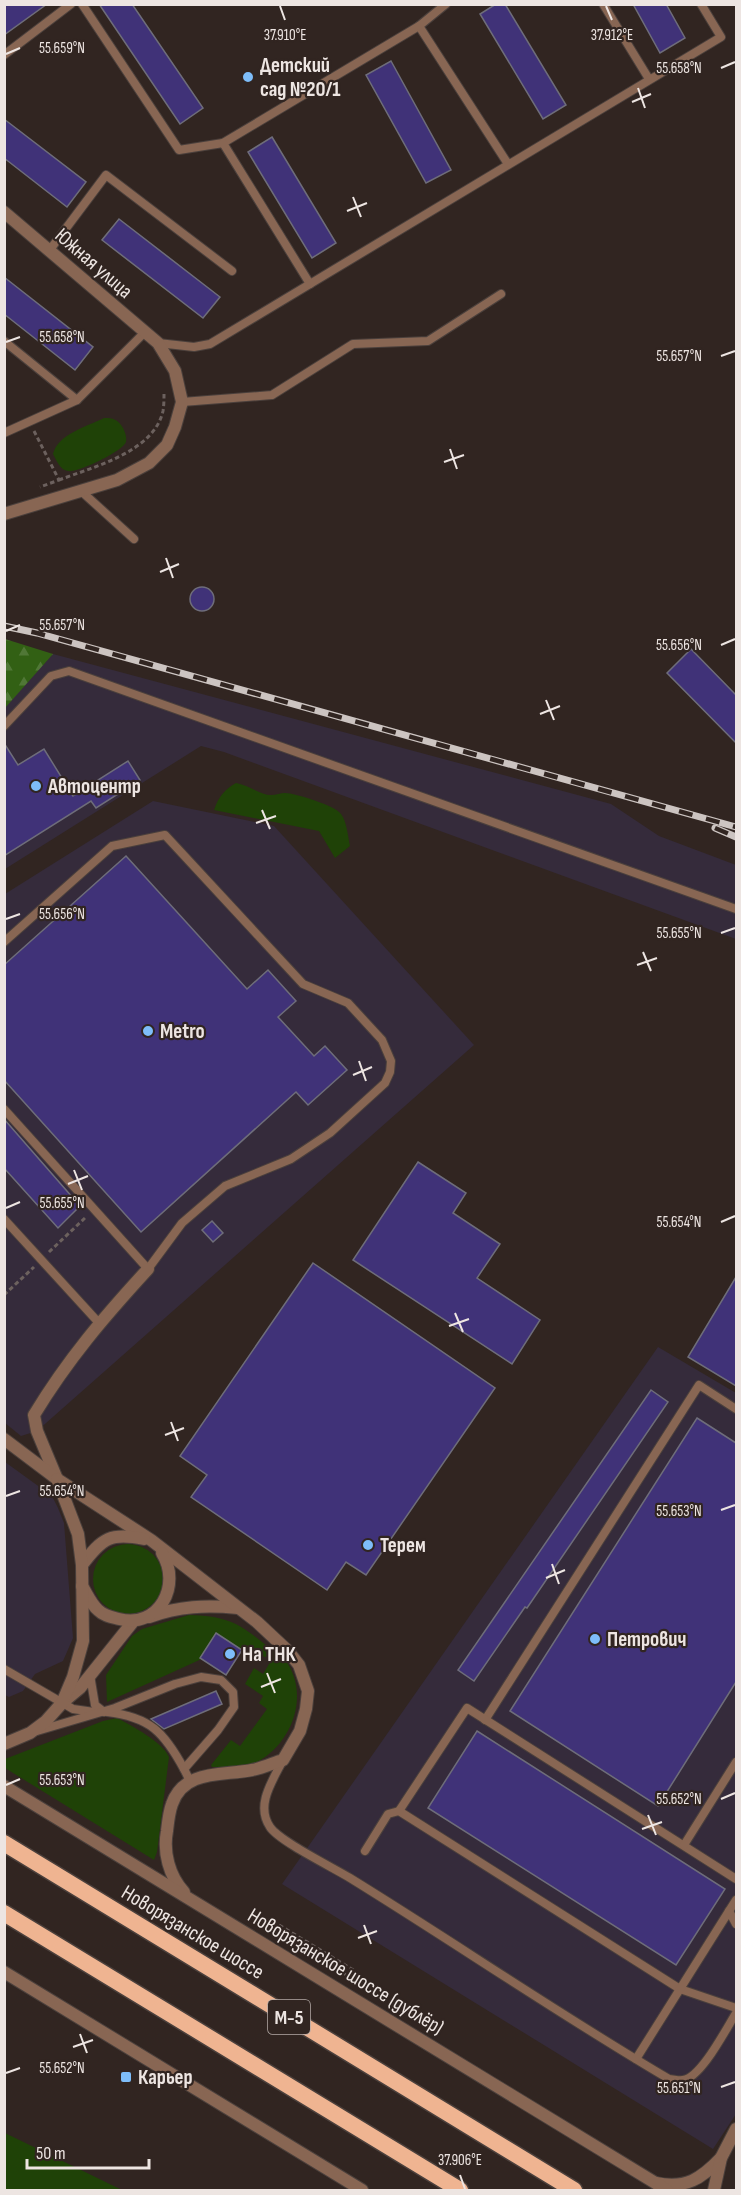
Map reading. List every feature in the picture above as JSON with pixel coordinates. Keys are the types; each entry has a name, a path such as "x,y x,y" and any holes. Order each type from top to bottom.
{"highway":[{"name":"Новорязанское шоссе","path":"4,1843 574,2190"},
{"path":"4,1913 460,2190"}],"street":[{"name":"Южная улица","path":"4,212 158,343 175,371 182,402"},
{"path":"4,514 117,480 149,463 167,445 176,427 182,402"},
{"path":"62,1702 73,1677 83,1641 82,1565 78,1534 37,1431 34,1415 62,1371 99,1323 148,1269"},
{"path":"4,1439 57,1479 154,1543 257,1622 288,1651 299,1665 308,1691 306,1709 300,1731 283,1760 254,1770 198,1777 189,1781 181,1789 172,1804 165,1840 170,1870 177,1885 191,1899"},
{"path":"82,1565 95,1547 111,1538 121,1535 154,1543 168,1563 169,1588 162,1603 149,1617"},
{"path":"81,1585 96,1609 104,1615 132,1623"},
{"path":"4,1744 30,1733 46,1721 62,1702 80,1688 132,1623 186,1606 238,1608"},
{"name":"Новорязанское шоссе (дублёр)","path":"4,1786 667,2190"},
{"path":"4,1972 362,2190"},
{"path":"714,2190 721,2158 736,2129"},
{"path":"655,2183 669,2186 683,2185 707,2173 721,2158"}],"lane":[{"path":"4,55 71,4"},
{"path":"82,4 180,150 223,143 419,26 447,4"},
{"path":"603,4 648,79"},
{"path":"158,343 194,346 210,344 721,37 701,4"},
{"path":"419,26 508,164"},
{"path":"223,143 310,284"},
{"path":"49,250 106,175 232,272"},
{"path":"182,402 272,395 353,344 428,340 501,294"},
{"path":"4,433 77,400 145,332"},
{"path":"4,341 77,400"},
{"path":"81,491 134,539"},
{"path":"4,726 51,676 69,671 736,909"},
{"path":"4,942 112,846 165,835 303,984 348,1003 382,1040 391,1060 390,1072 385,1083 330,1133 291,1159 225,1186 182,1223 148,1269 4,1109"},
{"path":"4,1218 99,1323"},
{"path":"486,1720 699,1385 736,1408"},
{"path":"4,1669 73,1709 132,1715 152,1726 170,1744 189,1781"},
{"path":"90,1675 95,1705 104,1712"},
{"path":"30,1733 104,1712 175,1684 201,1677 221,1680 233,1692 234,1707 218,1730 184,1769"},
{"path":"365,1851 388,1814 399,1811 467,1708 736,1879"},
{"path":"283,1760 266,1793 264,1809 269,1827 281,1838 348,1877 669,2079 684,2080 693,2076 703,2065 736,2013"},
{"path":"684,1845 736,1762"},
{"path":"399,1811 680,1989 736,2008"},
{"path":"636,2059 736,1900"},
{"path":"729,1911 736,1924"}],"path":[{"path":"37,488 127,453 151,435 163,412 165,384"},
{"path":"30,422 58,480"},
{"path":"313,1955 275,1932 279,1925 355,1971"},
{"path":"323,1960 351,1978"}],"shaded area":[{"path":"53,654 611,804 659,836 736,865 736,939 224,752 201,746 5,869 4,708"},
{"path":"153,801 274,826 474,1045 37,1431 21,1436 5,1423 5,894"},
{"name":"Петрович","path":"658,1347 736,1393 736,2114 713,2149 282,1884"},
{"path":"5,1462 52,1496 64,1523 73,1638 63,1661 35,1674 23,1691 9,1697 5,1695"}],"green space":[{"path":"104,418 115,420 121,425 126,438 123,446 109,456 81,469 68,471 63,469 53,454 56,447 67,436"},
{"path":"4,639 53,654 5,708"},
{"path":"236,783 267,795 285,793 315,800 332,807 343,817 350,846 335,858 319,831 214,810 222,794"},
{"path":"128,1544 141,1547 153,1554 160,1566 163,1579 160,1592 153,1604 141,1611 128,1614 115,1611 103,1604 96,1592 93,1579 96,1566 103,1554 115,1547"},
{"path":"189,1615 213,1617 232,1622 257,1638 288,1664 297,1691 293,1719 279,1744 257,1762 241,1767 212,1767 211,1765 231,1740 240,1746 267,1709 259,1703 263,1696 245,1684 254,1668 263,1674 272,1659 242,1650 216,1634 201,1658 206,1657 107,1702 106,1675 132,1636 142,1629"},
{"path":"117,1718 154,1740 169,1757 157,1852 154,1860 5,1768 5,1759 103,1721"},
{"path":"5,2133 122,2190 5,2190"}],"building":[{"path":"4,4 47,4 4,35"},
{"path":"99,4 132,4 203,108 180,124"},
{"path":"496,4 505,4 566,105 543,119 480,14"},
{"path":"633,4 666,4 685,38 660,53"},
{"path":"391,61 451,170 426,183 366,75"},
{"path":"4,119 86,182 67,207 4,158"},
{"path":"272,137 336,243 312,258 248,152"},
{"path":"119,219 220,297 203,318 102,240"},
{"path":"4,277 93,347 75,370 4,314"},
{"path":"202,587 211,590 214,599 211,608 202,611 193,608 190,599 193,590"},
{"path":"691,649 736,695 736,743 667,673"},
{"name":"Автоцентр","path":"4,743 18,765 44,749 73,796 128,761 140,780 96,808 91,801 4,856"},
{"name":"Metro","path":"126,856 247,989 268,970 296,1001 278,1017 314,1056 325,1046 347,1070 308,1105 296,1092 141,1232 4,1080 4,965"},
{"path":"4,1119 80,1206 58,1228 4,1168"},
{"path":"418,1162 466,1193 453,1213 500,1244 477,1278 540,1320 512,1364 353,1260"},
{"path":"212,1221 223,1233 213,1242 202,1230"},
{"path":"313,1263 495,1388 366,1575 346,1562 327,1590 191,1497 207,1475 180,1456"},
{"path":"736,1277 736,1386 688,1357"},
{"path":"651,1390 668,1402 527,1608 525,1607 474,1681 458,1670"},
{"path":"697,1418 736,1443 736,1682 658,1806 510,1711"},
{"path":"216,1633 242,1650 226,1675 200,1658"},
{"path":"216,1691 222,1704 164,1729 151,1719"},
{"path":"477,1731 725,1889 676,1965 428,1808"}],"railway":[{"path":"4,626 37,633 736,827"},
{"path":"715,828 736,837"}],"place":[{"name":"Детский сад №20/1","path":"248,77"},
{"name":"Автоцентр","path":"36,786"},
{"name":"Metro","path":"148,1031"},
{"name":"Терем","path":"368,1545"},
{"name":"Петрович","path":"595,1639"},
{"name":"На ТНК","path":"230,1654"},
{"name":"Карьер","path":"126,2077"}]}
